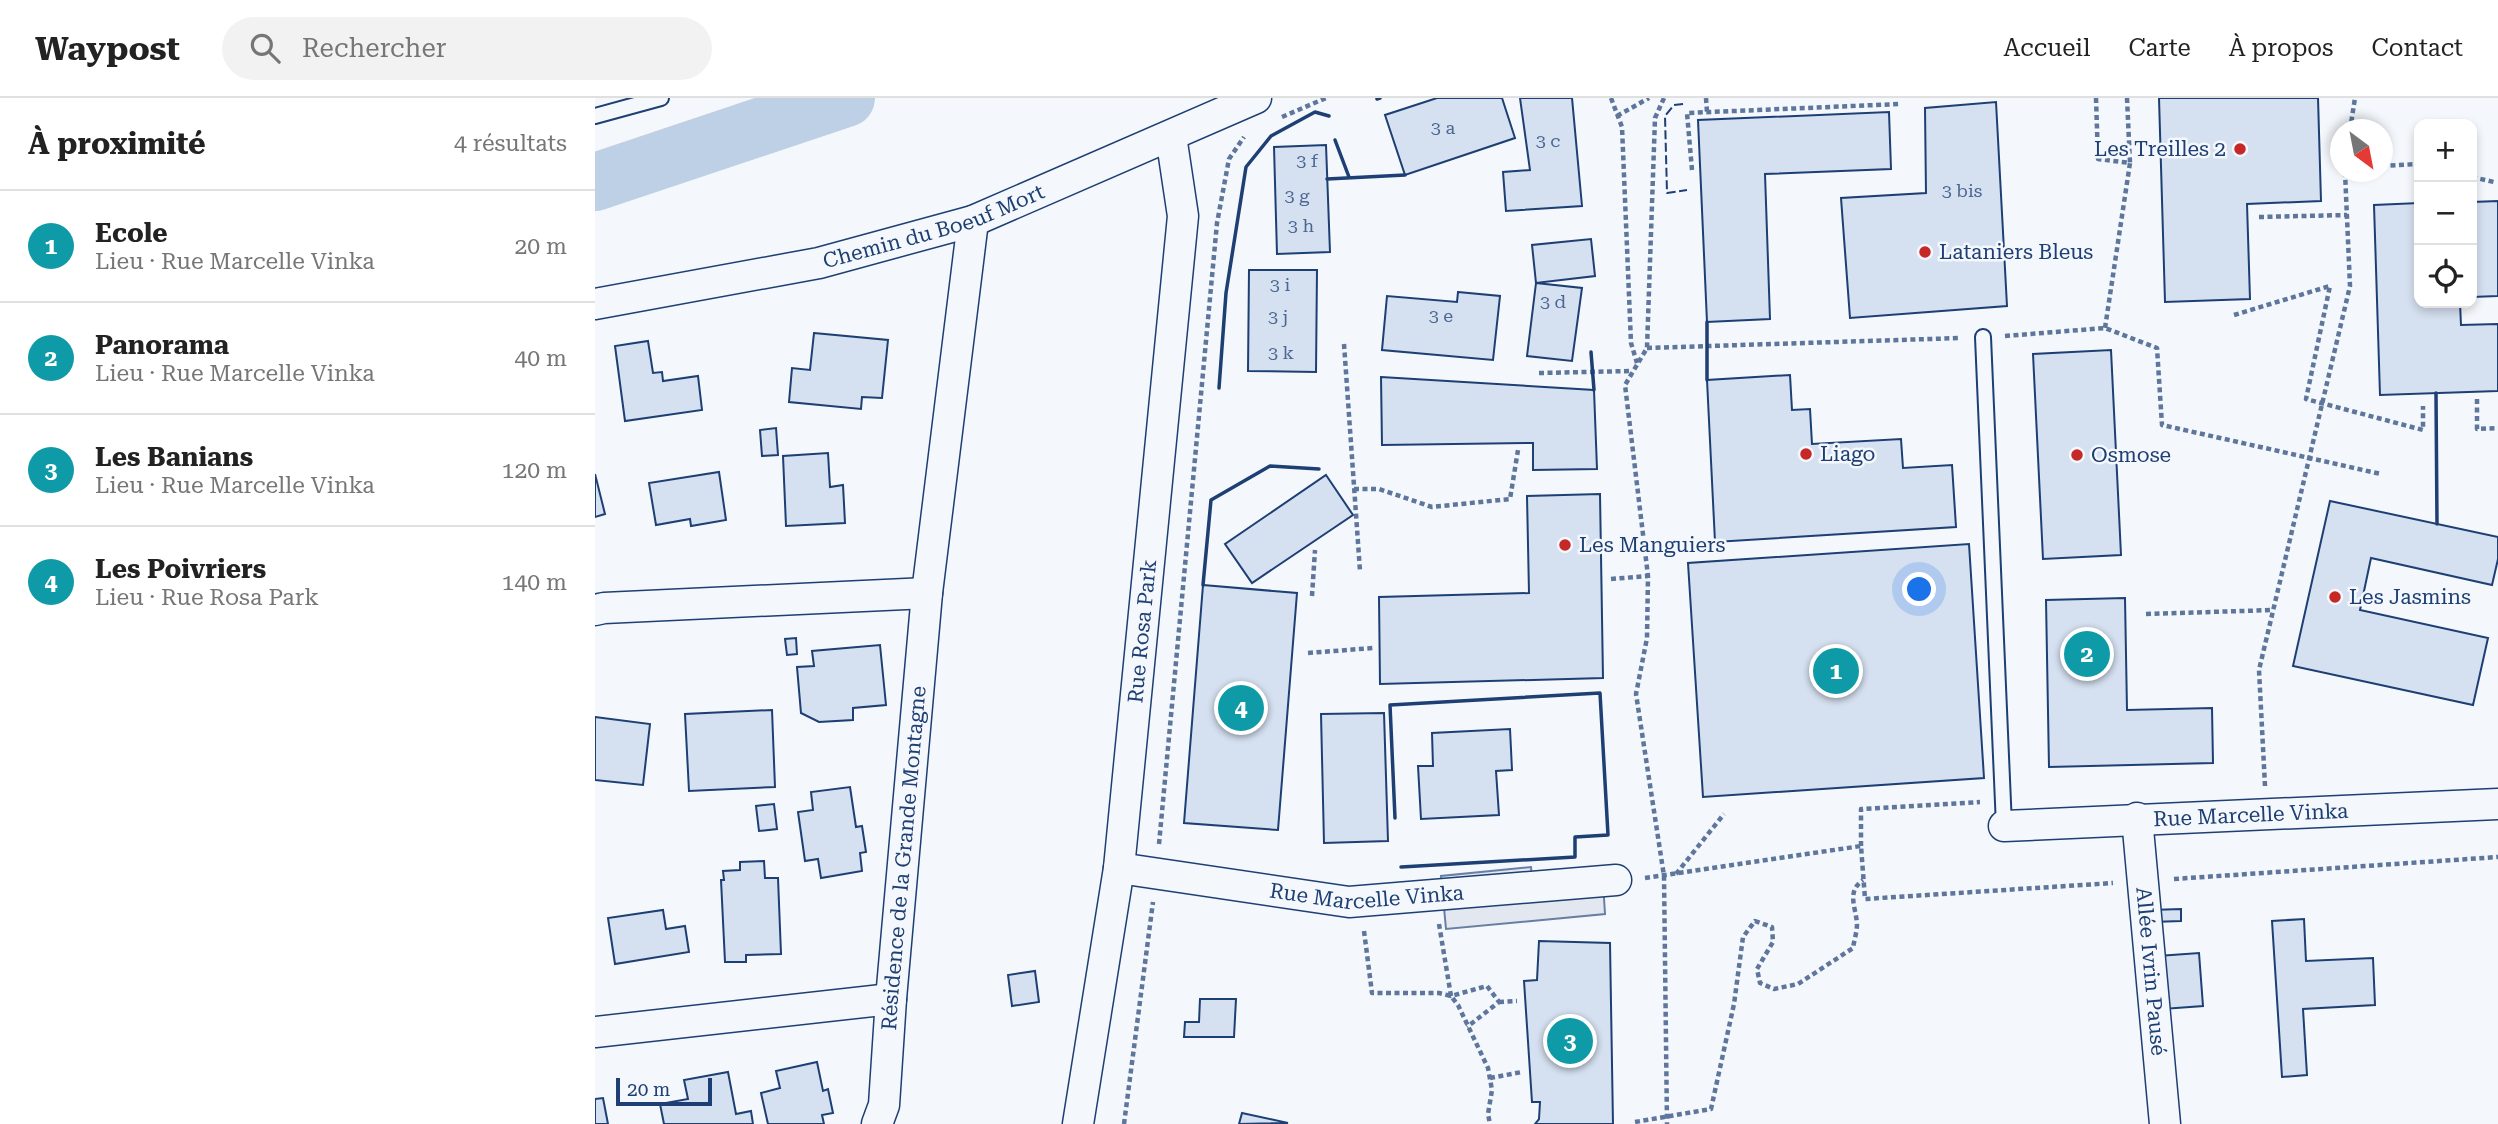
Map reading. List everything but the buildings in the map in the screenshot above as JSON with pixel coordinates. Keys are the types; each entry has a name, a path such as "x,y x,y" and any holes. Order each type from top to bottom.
{"street":[{"name":"Chemin du Boeuf Mort","path":"595,304 819,263 973,220 1171,136 1263,110"},
{"name":"Rue Rosa Park","path":"1079,1124 1119,868 1183,216 1171,136"},
{"name":"Résidence de la Grande Montagne","path":"877,1124 884,1105 927,593 973,220"},
{"path":"595,610 927,593"},
{"name":"Rue Marcelle Vinka","path":"2004,826 2498,804"},
{"name":"Allée Ivrin Pausé","path":"2137,818 2165,1124"},
{"name":"Rue Marcelle Vinka","path":"1119,868 1349,902 1616,880"},
{"path":"595,1032 891,999"}],"lane":[{"path":"595,116 660,98"},
{"path":"1983,337 2004,826"}],"path":[{"path":"1263,110 1326,98"},
{"path":"1611,98 1622,127 1631,343 1637,364"},
{"path":"1617,116 1650,98"},
{"path":"1664,98 1655,118 1647,348 1625,385 1648,576 1647,638 1636,694 1664,876 1667,1124"},
{"path":"1706,98 1707,112"},
{"path":"1884,98 1884,105"},
{"path":"2096,98 2098,159 2130,163"},
{"path":"2105,328 2130,163 2127,98"},
{"path":"2352,119 2355,98"},
{"path":"1692,170 1687,113 1900,104"},
{"path":"1124,1124 1156,873 1217,223 1229,159 1248,132"},
{"path":"2393,165 2414,164"},
{"path":"2477,178 2494,182"},
{"path":"2265,787 2259,670 2350,286 2345,182"},
{"path":"2259,217 2347,215"},
{"path":"2234,315 2330,286 2306,399 2423,430 2423,406"},
{"path":"1647,348 1983,337 2105,328 2157,348 2162,425 2381,474"},
{"path":"1344,344 1360,571"},
{"path":"1539,373 1633,371"},
{"path":"2477,399 2477,429 2498,428"},
{"path":"1354,489 1379,489 1432,507 1510,499 1518,450"},
{"path":"1312,596 1315,550"},
{"path":"1611,579 1648,576"},
{"path":"2146,614 2273,610"},
{"path":"1308,653 1373,648"},
{"path":"1675,875 1724,814"},
{"path":"1664,876 1861,846 1865,899 2498,857"},
{"path":"1635,1122 1711,1109 1734,1004 1743,937 1755,921 1772,927 1773,943 1757,969 1760,983 1774,989 1798,984 1853,948 1857,925 1851,901 1856,884 1864,879"},
{"path":"1435,896 1451,996 1489,1068 1490,1124"},
{"path":"1360,901 1372,993 1439,993 1451,996 1487,986 1499,1002"},
{"path":"1467,1027 1499,1002 1517,1001"},
{"path":"1490,1078 1522,1072"}],"shaded area":[{"path":"1531,867 1533,888 1603,882 1605,914 1446,929 1441,876"}],"waterway":[{"path":"595,182 846,98"}],"fence":[{"path":"1683,104 1674,105 1665,116 1667,193 1687,190"}],"wall":[{"path":"1219,388 1226,293 1246,167 1271,136 1315,112 1329,116"},
{"path":"1335,140 1349,177"},
{"path":"1327,179 1405,175"},
{"path":"1707,322 1707,380"},
{"path":"1591,352 1594,390"},
{"path":"2436,393 2437,524"},
{"path":"1203,585 1211,500 1270,466 1319,469"},
{"path":"1395,818 1390,705 1600,693 1608,835 1575,837 1575,857 1401,867"}],"place":[{"name":"Les Treilles 2","path":"2240,149"},
{"name":"Lataniers Bleus","path":"1925,252"},
{"name":"Liago","path":"1806,454"},
{"name":"Osmose","path":"2077,455"},
{"name":"Les Manguiers","path":"1565,545"},
{"name":"Les Jasmins","path":"2335,597"},
{"name":"Panorama","path":"2087,654"},
{"name":"Ecole","path":"1836,671"},
{"name":"Les Poivriers","path":"1241,708"},
{"name":"Les Banians","path":"1570,1041"}]}
